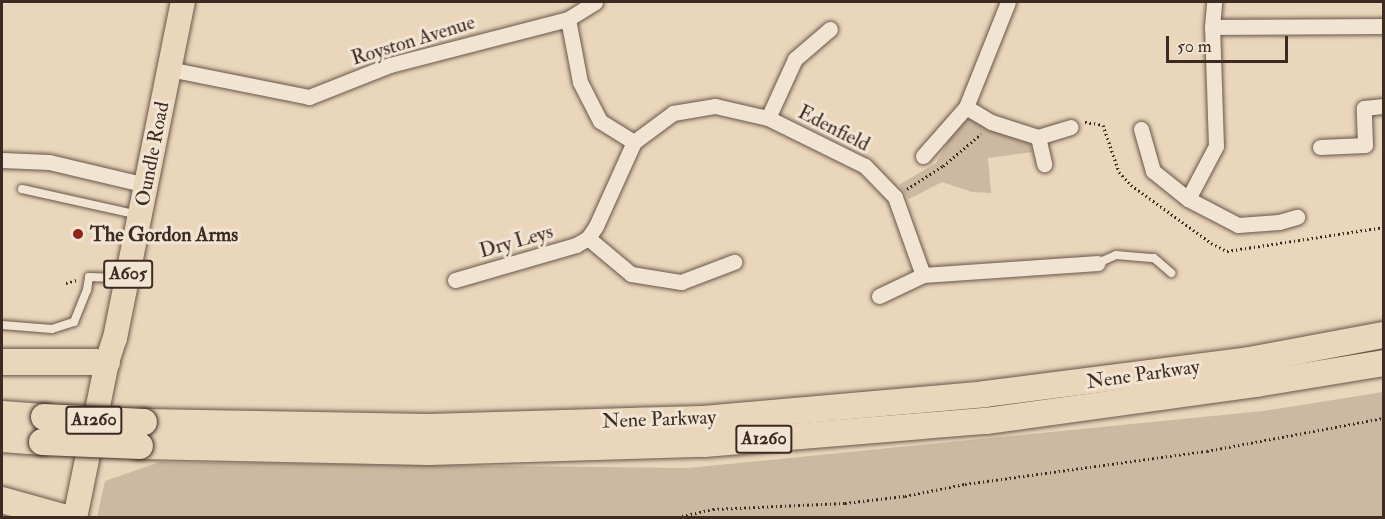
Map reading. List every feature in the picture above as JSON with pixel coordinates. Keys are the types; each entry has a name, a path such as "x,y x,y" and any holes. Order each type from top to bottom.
{"highway":[{"name":"Nene Parkway","path":"2,439 42,442 142,434 702,419 985,394 1250,360 1383,335"},
{"path":"2,362 106,362"},
{"name":"Nene Parkway","path":"2,414 44,417 142,434 429,452 704,444 986,421 1256,384 1383,363"},
{"path":"2,500 66,518"}],"main road":[{"name":"Oundle Road","path":"75,518 106,362 115,338 183,2"}],"street":[{"name":"Royston Avenue","path":"169,69 309,98 390,65 568,19 595,2"},
{"path":"923,156 966,107 1008,2"},
{"path":"1188,200 1216,146 1212,27 1214,2"},
{"path":"568,19 580,82 600,121 634,142"},
{"path":"1212,27 1383,26"},
{"path":"734,262 681,282 631,274 588,238 596,226 634,142 673,113 715,106 768,118 795,58 830,29"},
{"path":"1320,147 1365,145 1364,108 1383,106"},
{"path":"966,107 991,122 1038,137 1070,127"},
{"name":"Edenfield","path":"768,118 865,166 896,197 923,275"},
{"path":"1141,129 1153,171 1188,200 1238,225 1278,222 1297,217"},
{"path":"1038,137 1044,164"},
{"path":"2,160 49,162 146,185"},
{"name":"Dry Leys","path":"455,280 576,245 588,238"},
{"path":"879,296 923,275 1098,263"}],"lane":[{"path":"22,189 140,216"},
{"path":"1098,263 1116,255 1154,258 1171,273"},
{"path":"2,325 52,329 74,322 87,290 89,277 127,279"}],"path":[{"path":"896,197 943,166 982,133 991,122"},
{"path":"673,518 713,509 845,503 905,496 964,484 1207,451 1383,418"}],"shaded area":[{"path":"972,118 1029,141 1032,152 988,158 991,193 972,192 942,182 909,199 899,185 936,163 950,138 964,122"},
{"path":"1383,392 1383,517 97,517 105,481 160,462 688,468 1263,411"}],"place":[{"name":"The Gordon Arms","path":"78,234"}]}
